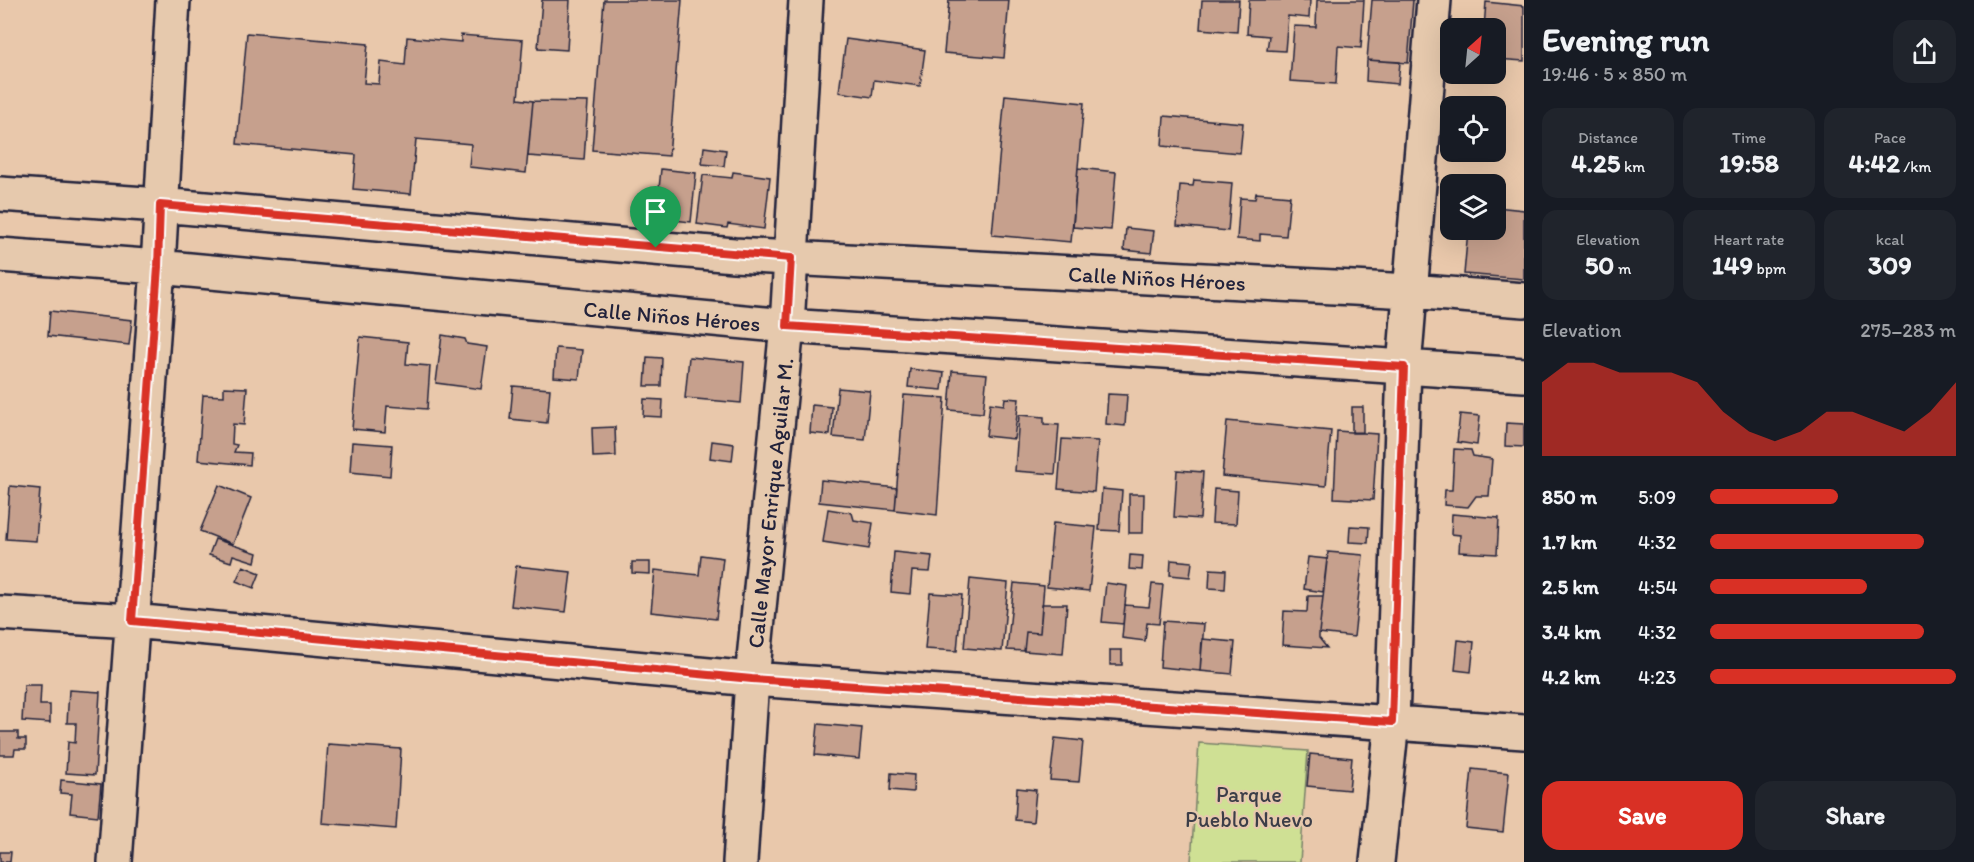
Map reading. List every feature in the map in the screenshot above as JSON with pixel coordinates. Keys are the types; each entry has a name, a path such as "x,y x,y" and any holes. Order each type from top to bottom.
{"street":[{"path":"115,862 158,267 173,0"},
{"name":"Calle Mayor Enrique Aguilar M.","path":"740,862 752,679 787,326 806,0"},
{"path":"1377,862 1392,722 1404,367 1434,0"},
{"name":"Calle Niños Héroes","path":"0,194 160,205 791,258 1410,291 1524,300"},
{"name":"Calle Niños Héroes","path":"0,255 158,267 787,326 1524,375"},
{"path":"0,613 132,621 752,679 1524,732"}],"green space":[{"name":"Parque Pueblo Nuevo","path":"1199,743 1308,751 1300,862 1191,862"}],"building":[{"path":"542,0 570,0 567,50 538,48"},
{"path":"604,0 682,0 669,156 592,150"},
{"path":"949,0 1009,0 1004,58 944,53"},
{"path":"1202,0 1239,0 1237,32 1200,29"},
{"path":"1249,0 1310,0 1309,18 1288,16 1285,51 1267,50 1269,36 1247,34"},
{"path":"1317,0 1364,0 1361,48 1338,46 1336,84 1290,81 1294,26 1316,27"},
{"path":"1372,0 1413,0 1408,63 1367,60"},
{"path":"1486,2 1524,6 1524,61 1506,60 1506,18 1485,18"},
{"path":"247,33 368,44 364,83 379,84 381,62 405,65 407,37 461,42 461,35 523,40 518,99 533,101 526,173 469,167 471,144 416,139 411,194 353,189 356,155 237,144"},
{"path":"846,39 925,50 920,86 874,80 872,97 839,92"},
{"path":"1367,60 1400,62 1398,84 1366,81"},
{"path":"1005,95 1084,103 1071,242 992,235"},
{"path":"533,101 588,102 584,160 528,156"},
{"path":"1164,116 1243,123 1240,153 1162,146"},
{"path":"704,147 726,150 724,166 702,164"},
{"path":"1078,168 1116,172 1111,230 1073,227"},
{"path":"661,169 696,173 691,222 656,218"},
{"path":"733,172 770,177 764,229 728,224 727,228 697,224 703,175 732,178"},
{"path":"1194,180 1232,183 1228,231 1177,226 1180,185 1193,186"},
{"path":"1256,193 1290,196 1286,236 1260,234 1260,241 1237,239 1240,198 1255,199"},
{"path":"1506,208 1524,210 1524,279 1464,274 1467,240 1506,240"},
{"path":"1126,228 1154,231 1151,253 1124,250"},
{"path":"50,311 132,320 129,345 48,336"},
{"path":"442,335 465,339 467,344 487,347 481,389 436,383"},
{"path":"360,337 408,342 406,364 430,366 427,409 387,406 385,432 352,429"},
{"path":"556,348 582,350 579,379 554,377"},
{"path":"647,357 662,358 661,386 645,386"},
{"path":"689,357 744,362 741,403 685,398"},
{"path":"910,369 944,373 942,390 908,387"},
{"path":"952,371 987,374 983,413 949,410"},
{"path":"513,386 550,389 547,423 510,419"},
{"path":"224,387 247,388 244,425 233,424 232,444 237,445 234,452 251,453 250,465 198,460 203,395 224,396"},
{"path":"838,388 870,391 865,440 833,437"},
{"path":"1108,394 1127,395 1125,426 1106,424"},
{"path":"904,395 945,398 937,515 895,510"},
{"path":"1005,398 1019,399 1014,439 986,436 990,403 1004,405"},
{"path":"644,399 663,400 662,417 643,416"},
{"path":"812,405 832,407 830,435 810,433"},
{"path":"1352,407 1363,407 1363,432 1352,433"},
{"path":"1460,414 1480,416 1477,445 1457,442"},
{"path":"1019,415 1044,417 1044,424 1059,425 1055,474 1015,471"},
{"path":"1227,421 1331,431 1326,486 1222,476"},
{"path":"1506,423 1524,424 1524,447 1505,446"},
{"path":"615,427 616,456 593,457 592,428"},
{"path":"1337,431 1377,434 1373,500 1334,498"},
{"path":"1062,439 1098,441 1094,492 1058,489"},
{"path":"712,441 734,444 732,461 710,458"},
{"path":"352,442 392,445 390,476 350,472"},
{"path":"1454,449 1471,450 1473,456 1492,459 1489,496 1476,496 1468,507 1444,505 1445,490 1452,490"},
{"path":"1177,470 1203,472 1200,519 1174,517"},
{"path":"821,480 897,488 895,510 819,502"},
{"path":"219,485 251,498 233,544 200,531"},
{"path":"10,486 40,489 36,541 6,539"},
{"path":"1102,489 1122,491 1119,531 1099,530"},
{"path":"1214,489 1238,491 1236,524 1212,523"},
{"path":"1129,494 1144,494 1143,533 1129,533"},
{"path":"828,509 852,513 854,520 873,523 869,549 823,542"},
{"path":"1452,514 1499,518 1497,554 1459,552 1460,535 1451,534"},
{"path":"1053,523 1096,527 1089,591 1047,587"},
{"path":"1350,526 1369,527 1368,543 1349,542"},
{"path":"215,539 257,553 255,562 233,555 231,562 209,555"},
{"path":"894,552 932,556 930,572 912,571 910,594 891,592"},
{"path":"1328,552 1363,555 1354,637 1319,633"},
{"path":"701,555 723,558 716,619 651,612 655,570 699,575"},
{"path":"1130,555 1143,556 1142,570 1129,569"},
{"path":"1308,557 1327,559 1323,592 1304,589"},
{"path":"1171,560 1192,562 1190,577 1170,575"},
{"path":"632,562 650,562 650,574 632,573"},
{"path":"243,566 260,573 254,588 236,581"},
{"path":"516,566 571,572 566,612 511,606"},
{"path":"1210,569 1226,570 1225,589 1209,588"},
{"path":"970,579 1008,583 1002,651 964,648"},
{"path":"1014,583 1044,586 1040,633 1026,632 1024,651 1007,650"},
{"path":"1106,583 1127,586 1123,624 1102,622"},
{"path":"1152,584 1163,585 1159,624 1147,623 1145,641 1122,638 1125,605 1149,607"},
{"path":"930,593 962,595 957,651 925,649"},
{"path":"1308,596 1323,596 1319,638 1327,648 1282,645 1284,611 1307,612"},
{"path":"1042,604 1067,604 1063,654 1024,651 1026,632 1040,633"},
{"path":"1163,621 1204,624 1200,671 1160,667"},
{"path":"1202,639 1235,642 1232,674 1200,671"},
{"path":"1458,640 1474,642 1471,672 1455,670"},
{"path":"1110,650 1122,650 1122,665 1110,665"},
{"path":"24,685 41,685 40,705 50,705 50,723 22,721"},
{"path":"69,690 100,692 95,775 66,773 68,742 75,743 76,723 67,723"},
{"path":"818,724 862,728 859,759 815,755"},
{"path":"0,732 18,732 18,739 26,739 26,749 15,749 14,755 0,755"},
{"path":"1055,738 1083,741 1079,782 1050,780"},
{"path":"328,744 401,749 396,829 322,823"},
{"path":"1310,754 1352,758 1349,790 1307,786"},
{"path":"1472,769 1509,773 1503,832 1466,828"},
{"path":"891,773 914,775 913,792 890,790"},
{"path":"61,780 101,784 98,816 70,813 72,794 60,793"},
{"path":"1017,788 1036,790 1033,822 1015,820"},
{"path":"0,852 11,852 10,862 0,862"}],"route":[{"path":"160,205 656,248 791,258 787,326 1404,367 1392,722 752,679 132,621 158,267 160,205"}]}
